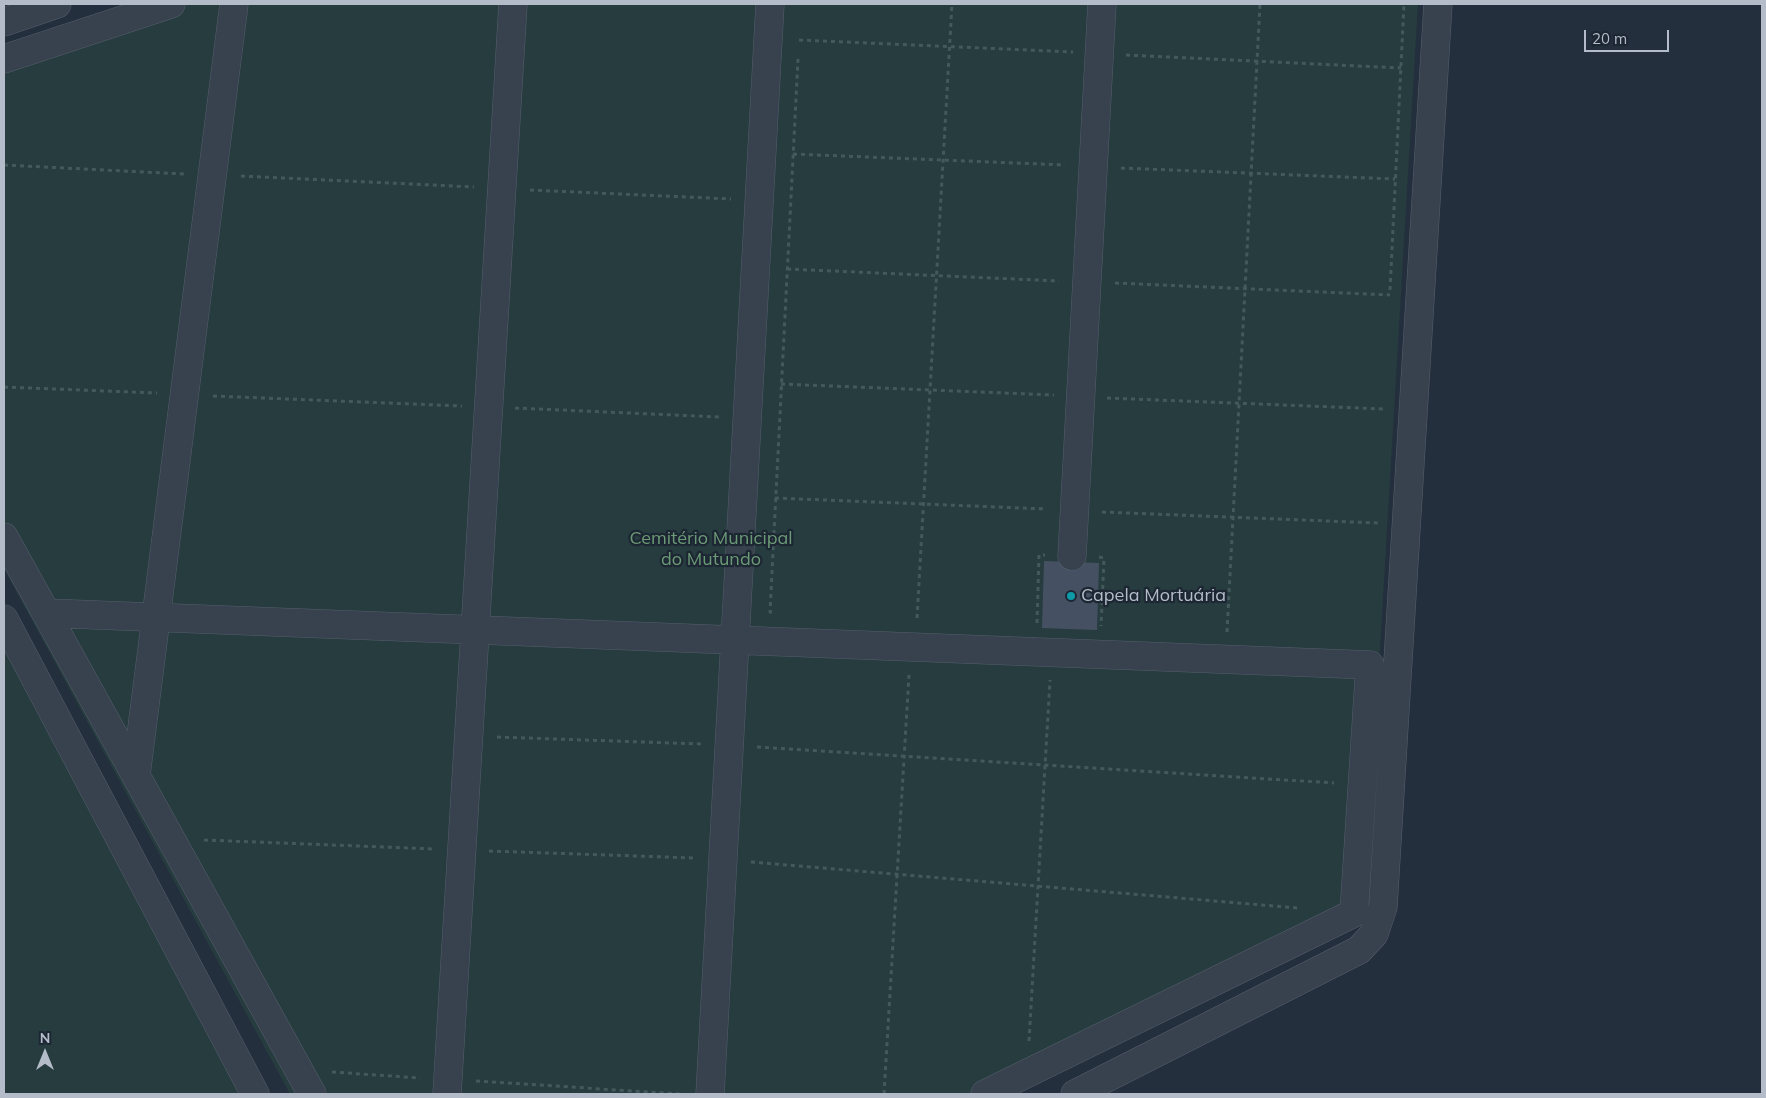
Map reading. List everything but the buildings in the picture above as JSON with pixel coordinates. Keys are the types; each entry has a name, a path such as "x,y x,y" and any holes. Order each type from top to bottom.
{"street":[{"path":"4,22 57,4"},
{"path":"4,59 171,4"},
{"path":"136,775 234,4"},
{"path":"447,1087 514,4"},
{"path":"710,1094 770,4"},
{"path":"1072,556 1102,4"},
{"path":"1076,1094 1358,950 1374,934 1383,907 1438,4"},
{"path":"4,537 312,1094"},
{"path":"46,613 1370,665 1354,913 985,1094"},
{"path":"4,619 255,1094"}],"path":[{"path":"917,619 952,4"},
{"path":"1227,632 1260,4"},
{"path":"4,165 759,200"},
{"path":"4,387 747,418"},
{"path":"884,1094 911,647"},
{"path":"1027,1074 1052,652"},
{"path":"469,736 729,745 1362,784"},
{"path":"171,839 723,860 1304,909"},
{"path":"298,1070 447,1087 680,1094"}],"green space":[{"name":"Cemitério Municipal do Mutundo","path":"127,4 1418,4 1364,922 1011,1094 290,1094 4,569 4,45"},
{"path":"4,619 255,1094 4,1094"}],"place":[{"name":"Capela Mortuária","path":"1071,596"}]}
